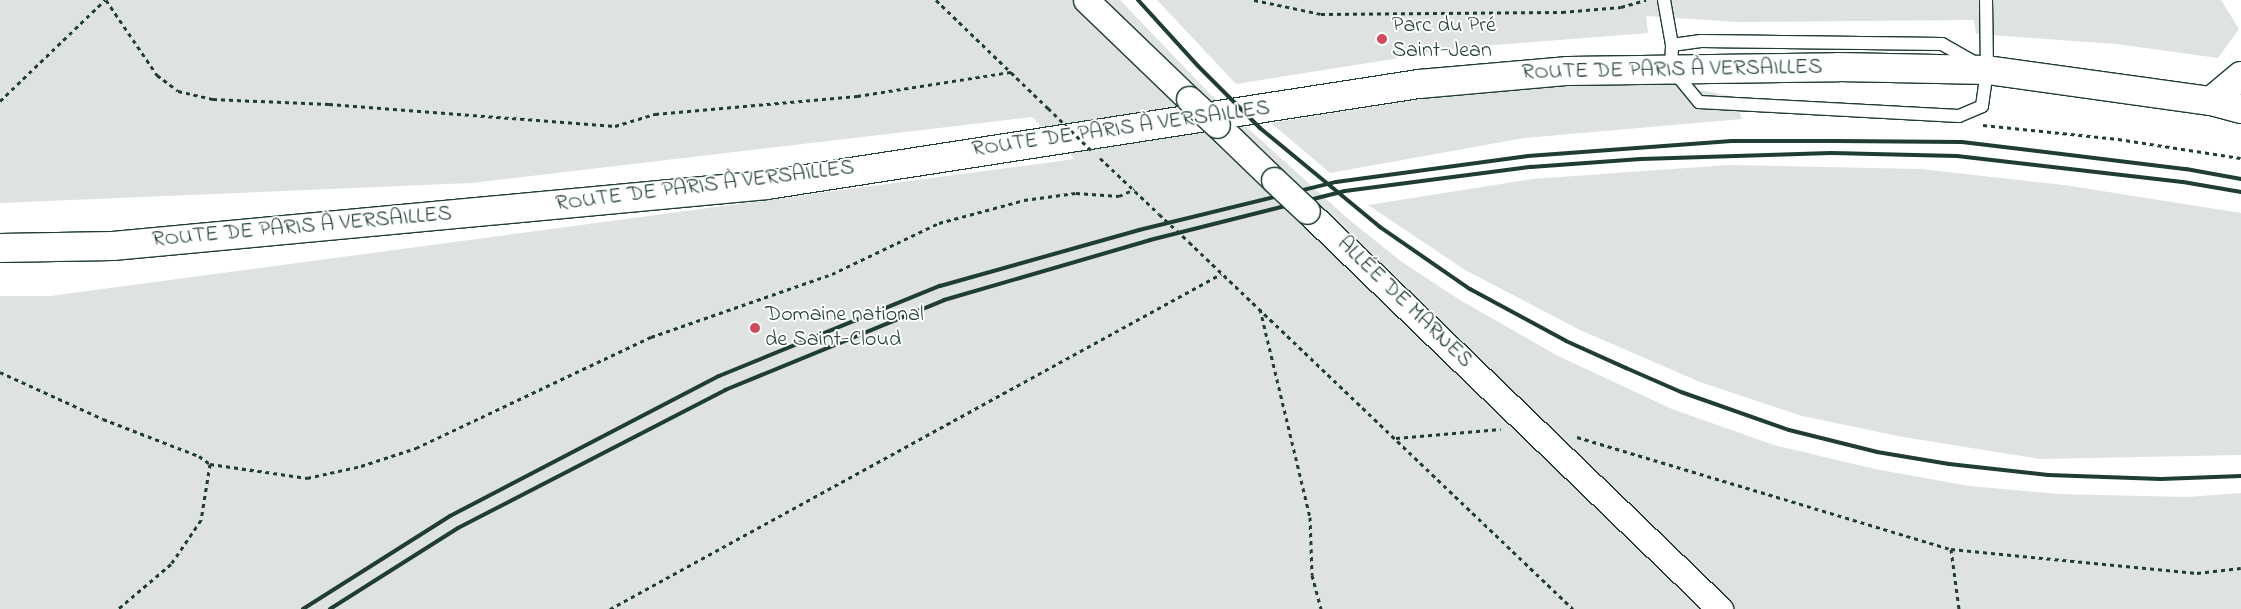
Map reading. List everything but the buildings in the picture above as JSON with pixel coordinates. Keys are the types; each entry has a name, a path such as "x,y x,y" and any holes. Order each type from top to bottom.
{"main road":[{"name":"ROUTE DE PARIS À VERSAILLES","path":"0,248 113,246 767,185 1419,84 1568,71 1672,56 1987,70 2210,101 2241,109"},
{"path":"2210,101 2241,76"},
{"path":"2210,101 2241,102"}],"street":[{"name":"ALLÉE DE MARNES","path":"1086,0 1530,424 1720,609"}],"lane":[{"path":"1664,0 1672,56 1699,102 1956,116 1982,106 1987,70 1986,0"}],"path":[{"path":"0,101 106,0 157,75 178,91 213,99 338,104 615,126 655,114 857,96 1011,72"},
{"path":"936,0 1573,609"},
{"path":"1254,0 1331,14 1562,12 1622,7 1646,0"},
{"path":"1956,116 1984,125 2118,138 2241,158"},
{"path":"0,372 103,420 199,456 210,464 307,478 360,466 416,448 651,337 832,274 940,223 1024,200 1076,193 1119,196 1135,190"},
{"path":"610,609 1222,274"},
{"path":"1260,309 1310,517 1312,575 1321,609"},
{"path":"1396,438 1530,424"},
{"path":"1568,435 1951,549 2197,573 2241,568"},
{"path":"118,609 171,564 201,520 210,464"},
{"path":"1951,549 1960,609"}],"shaded area":[{"name":"Domaine national de Saint-Cloud","path":"0,0 1120,0 1209,93 1347,218 1402,262 1460,300 1558,356 1672,409 1774,445 1875,469 1969,486 2059,494 2187,497 2241,493 2241,609 0,609 0,296 50,296 1075,159 1032,117 471,183 0,203"},
{"name":"Parc du Pré Saint-Jean","path":"1157,0 2221,0 2239,29 2218,58 2116,44 1976,34 1974,20 1736,22 1646,16 1648,33 1469,47 1236,84"},
{"path":"1655,81 1735,97 1742,119 1524,138 1330,173 1271,123 1483,89"},
{"path":"1728,165 1921,169 2064,185 2241,213 2241,455 2040,459 1903,437 1802,416 1700,382 1580,330 1465,270 1368,205 1532,179"}],"railway":[{"path":"1138,0 1198,66 1260,128 1380,227 1470,289 1566,341 1681,392 1789,430 1877,452 1949,464 2048,475 2161,479 2241,476"},
{"path":"303,609 450,516 719,376 940,286 1139,230 1336,182 1528,156 1731,141 1962,142 2186,169 2241,179"},
{"path":"330,609 458,528 725,390 944,300 1150,240 1345,191 1531,167 1641,159 1831,153 1957,156 2183,182 2241,192"}],"place":[{"name":"Parc du Pré Saint-Jean","path":"1382,39"},
{"name":"Domaine national de Saint-Cloud","path":"755,328"}]}
